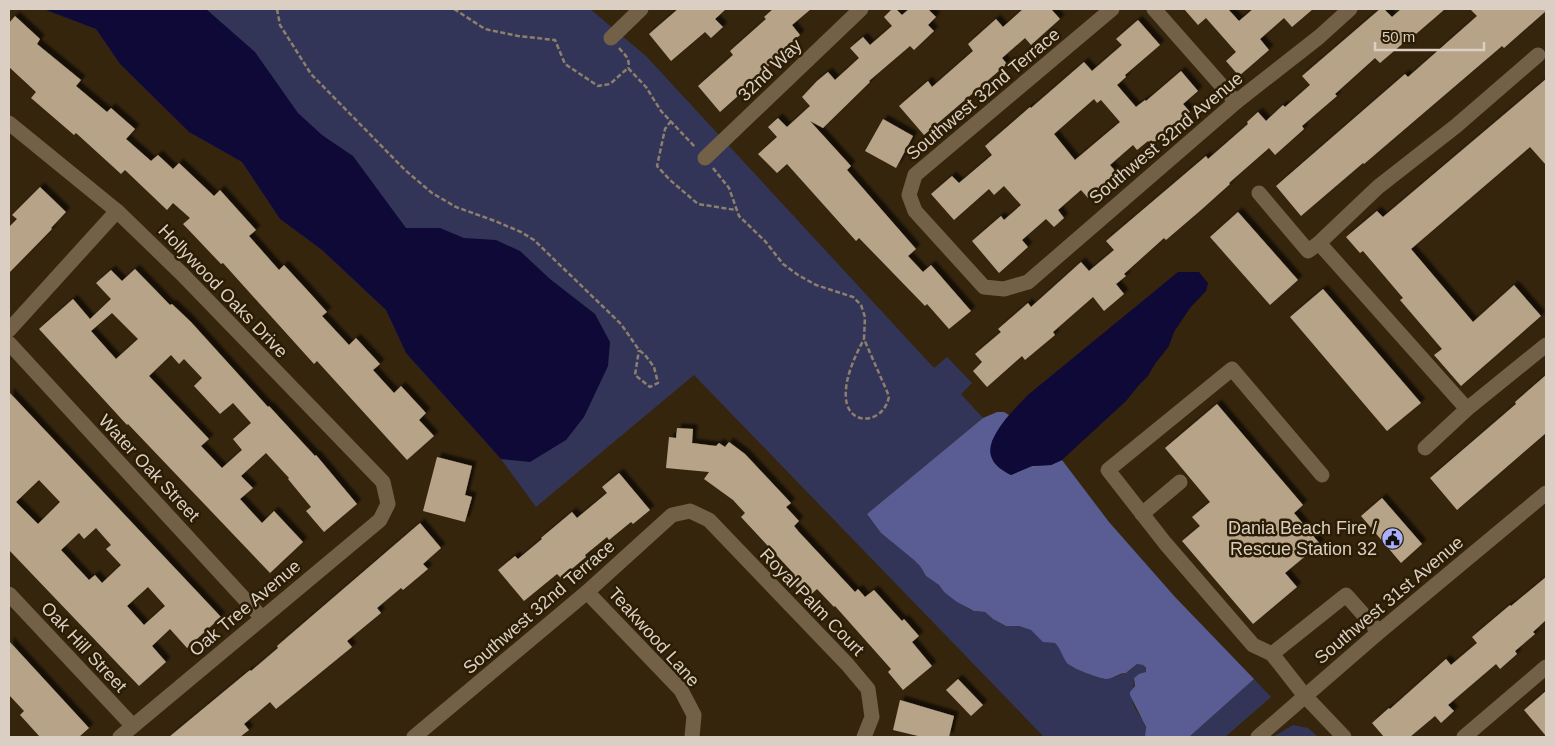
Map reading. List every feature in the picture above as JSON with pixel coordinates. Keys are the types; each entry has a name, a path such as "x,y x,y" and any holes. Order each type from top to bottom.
{"street":[{"path":"611,38 642,9"},
{"name":"32nd Way","path":"705,158 861,9"},
{"name":"Southwest 32nd Terrace","path":"1004,289 984,287 914,211 909,195 915,175 1112,9"},
{"path":"1154,9 1236,102"},
{"name":"Southwest 32nd Avenue","path":"1004,289 1028,282 1236,102 1319,37 1350,9"},
{"path":"1259,192 1308,252 1378,187 1543,56"},
{"name":"Hollywood Oaks Drive","path":"9,123 117,211 182,274 383,482 388,504"},
{"path":"9,330 117,211"},
{"path":"1319,243 1467,409"},
{"name":"Water Oak Street","path":"9,343 262,618"},
{"path":"1425,448 1467,409 1546,345"},
{"path":"1322,475 1232,369 1108,470 1165,543 1253,645 1272,654 1305,696 1344,737"},
{"path":"1142,514 1180,482"},
{"name":"Southwest 31st Avenue","path":"1258,737 1379,632 1546,493"},
{"name":"Oak Tree Avenue","path":"120,737 132,725 380,520 388,504"},
{"name":"Southwest 32nd Terrace","path":"414,737 587,592 672,515 690,511"},
{"name":"Royal Palm Court","path":"690,511 709,520 847,664 868,689 872,716 864,737"},
{"name":"Teakwood Lane","path":"587,592 681,690 694,715 692,737"},
{"name":"Oak Hill Street","path":"9,594 132,725"},
{"path":"1272,654 1346,595 1379,632"},
{"path":"1464,737 1546,667"}],"path":[{"path":"277,9 280,25 311,74 404,170 432,193 456,207 495,221 534,240 621,324 639,350 654,367 658,383 650,387 635,375 639,350"},
{"path":"454,9 485,28 518,36 555,40 565,64 598,86 610,84 628,68 628,58 611,38"},
{"path":"628,68 646,88 661,111 705,158 729,188 739,216 765,241 783,264 816,285 853,297 861,305 866,317 864,339 850,371 846,399 848,407 854,415 865,420 874,418 884,409 888,403 889,396 864,339"},
{"path":"671,121 665,129 657,166 698,204 736,210"}],"shaded area":[{"path":"43,9 590,9 646,56 934,368 947,357 972,383 961,394 983,418 867,514 881,533 914,560 926,576 939,585 944,592 969,609 985,612 1006,626 1019,626 1031,630 1045,642 1055,643 1072,667 1103,679 1128,672 1137,664 1143,665 1147,671 1134,678 1133,701 1144,723 1145,737 1044,737 694,375 536,507 501,459 406,353 386,310 322,250 280,219 242,162 189,132 120,64 96,29"},
{"path":"43,9 206,9 255,52 298,113 322,135 353,156 406,228 440,228 464,238 496,240 520,251 550,279 595,314 610,342 608,366 584,417 566,440 530,462 501,459 406,353 386,310 322,250 280,219 242,162 189,132 120,64 96,29"},
{"path":"1178,272 1199,272 1208,283 1206,291 1190,308 1174,332 1169,346 1148,376 1126,401 1062,460 1051,465 1032,466 1011,475 999,468 994,463 990,448 997,431 1017,407 1029,394"},
{"path":"997,412 1004,412 1009,415 992,441 1011,475 1032,466 1051,465 1062,460 1109,522 1175,597 1254,679 1189,737 1145,737 1146,727 1130,695 1135,686 1134,678 1146,672 1146,668 1143,665 1137,664 1126,673 1107,679 1074,668 1067,663 1055,643 1043,642 1031,630 1019,626 1006,626 985,612 974,611 957,602 926,576 914,560 881,533 867,514 983,418"},
{"path":"1254,679 1271,697 1225,737 1189,737"},
{"path":"1293,725 1308,728 1318,737 1273,737"}],"building":[{"path":"678,9 726,9 715,19 723,27 711,38 705,32 671,61 649,34"},
{"path":"773,9 811,9 792,25 800,35 720,112 698,86 733,55 730,51 766,19 764,17"},
{"path":"892,9 896,9 902,15 909,9 928,9 936,17 928,25 934,31 914,50 910,46 869,81 823,128 810,121 851,166 847,170 916,249 908,256 923,272 931,265 971,311 949,329 927,304 925,306 859,238 856,241 787,164 777,173 758,154 777,137 768,127 778,118 787,127 810,106 802,97 817,81 828,72 835,80 859,58 850,48 863,37 870,45 892,26 884,17"},
{"path":"1023,9 1051,9 1060,19 1031,45 1025,38 1002,58 1007,64 924,135 899,106 928,81 932,87 973,51 968,44 996,19 1003,27"},
{"path":"1184,9 1228,9 1239,21 1253,9 1313,9 1292,27 1284,18 1260,39 1269,50 1239,76 1226,61 1236,52 1206,18 1198,25"},
{"path":"1380,9 1384,9 1392,17 1401,9 1445,9 1380,63 1375,58 1335,94 1337,96 1302,126 1304,129 1275,155 1269,148 1166,240 1164,238 1124,274 1126,276 1116,284 1124,294 1104,311 1093,297 1053,332 1055,335 1025,360 1022,356 987,387 973,371 982,362 975,354 1001,332 998,329 1028,303 1031,307 1081,262 1089,271 1114,250 1106,241 1206,156 1208,159 1248,124 1247,122 1258,112 1266,121 1283,105 1285,107 1310,85 1302,76"},
{"path":"1470,9 1546,9 1546,11 1301,216 1276,186 1405,74 1408,77 1477,16"},
{"path":"15,16 40,39 37,44 81,80 76,86 107,112 111,108 135,129 126,139 151,161 158,155 173,169 179,163 214,196 220,190 256,230 249,236 279,270 284,265 327,312 322,316 349,345 356,338 380,364 373,370 394,393 401,386 426,413 419,420 434,436 407,460 317,361 314,364 223,263 221,264 183,224 190,218 173,203 167,210 125,170 121,174 76,133 74,135 31,98 36,92 9,67 9,23"},
{"path":"1138,20 1160,45 1125,75 1126,77 1117,85 1136,107 1146,101 1181,71 1198,91 1183,104 1190,112 1151,145 1148,141 1137,150 1133,145 1110,165 1117,173 1088,198 1081,190 1058,210 1064,218 1054,227 1046,219 1022,240 1028,247 999,273 972,241 1001,216 1004,220 1021,205 1004,186 994,195 989,189 954,220 931,194 952,176 959,183 992,155 985,146 1084,62 1092,71 1122,45 1116,39","holes":["1094,99 1097,103 1101,100 1120,122 1075,160 1054,134"]},
{"path":"1546,79 1546,165 1530,147 1411,249 1473,322 1514,285 1541,316 1461,386 1434,355 1442,349 1400,300 1403,298 1363,251 1360,253 1346,237 1377,211 1383,217"},
{"path":"883,119 913,136 896,168 865,151"},
{"path":"40,187 66,212 9,273 9,227 17,219 12,215"},
{"path":"1238,212 1298,280 1270,305 1210,237"},
{"path":"135,269 170,305 172,304 191,322 268,407 316,455 357,504 324,532 306,511 311,507 289,478 266,453 241,476 253,488 240,499 262,523 274,511 303,542 270,573 127,425 39,329 73,299 90,319 111,299 96,283 111,270 122,281","holes":["112,313 138,339 116,359 91,331","171,355 179,364 184,359 202,378 194,386 220,414 233,403 251,423 233,439 242,450 222,468 201,446 209,439 149,376"]},
{"path":"1323,289 1421,403 1387,431 1290,317"},
{"path":"1546,375 1546,433 1457,510 1430,478 1516,404 1515,402"},
{"path":"9,392 221,617 187,648 170,629 152,646 166,662 139,686 9,550","holes":["39,480 60,502 38,524 16,502","96,528 111,545 106,549 121,565 102,583 95,575 89,580 61,550 79,533 84,539","148,587 165,606 144,625 127,606"]},
{"path":"1217,404 1303,505 1294,513 1320,544 1285,573 1297,587 1253,624 1182,541 1200,526 1192,517 1210,502 1165,448"},
{"path":"677,428 693,429 692,443 716,446 719,443 725,447 729,442 745,454 791,503 786,507 799,521 794,526 799,532 855,592 858,589 865,597 874,590 902,621 904,619 919,636 912,642 932,666 903,690 888,672 891,669 835,606 817,589 807,598 790,580 795,575 741,517 745,513 733,500 704,479 709,472 666,468 669,437 676,438"},
{"path":"437,457 472,466 465,495 472,497 465,522 423,511"},
{"path":"619,473 650,510 633,524 631,522 609,540 607,537 561,578 557,574 524,601 498,570 515,556 518,559 572,512 577,518 607,493 602,487"},
{"path":"1382,498 1422,544 1401,563 1361,516"},
{"path":"420,523 441,548 423,564 428,569 377,608 381,613 347,641 352,647 276,709 270,702 244,724 249,730 240,737 169,737 278,648 277,646"},
{"path":"1546,577 1546,620 1533,632 1535,634 1515,651 1517,654 1500,669 1496,664 1448,705 1454,711 1441,723 1435,716 1410,737 1384,737 1372,723 1446,659 1451,665 1477,643 1472,637"},
{"path":"9,641 89,728 79,737 40,737 20,715 24,711 9,695"},
{"path":"958,679 983,705 971,716 946,690"},
{"path":"1546,691 1546,736 1524,710"},
{"path":"900,700 954,716 949,737 922,737 893,730"}],"place":[{"name":"Dania Beach Fire / Rescue Station 32","path":"1393,538"}]}
